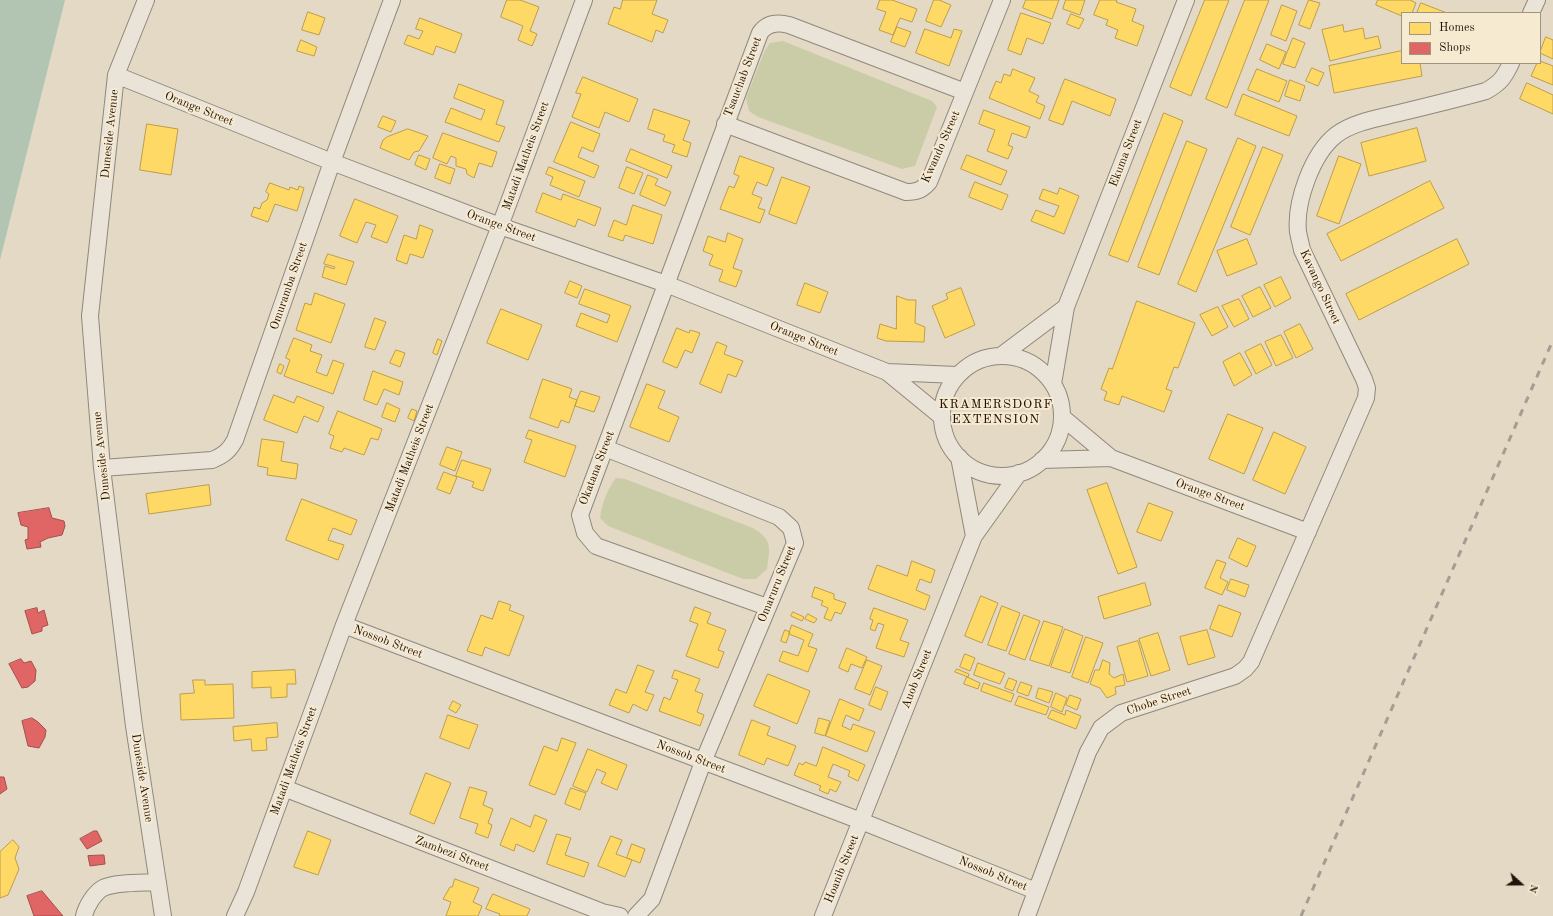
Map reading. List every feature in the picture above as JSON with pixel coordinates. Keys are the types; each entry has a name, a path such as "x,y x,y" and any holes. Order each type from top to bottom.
{"street":[{"name":"Duneside Avenue","path":"146,0 116,75 90,316 102,468 134,726 163,916"},
{"name":"Omuramba Street","path":"102,468 212,460 222,456 229,450 235,440 332,162 392,0"},
{"name":"Matadi Matheis Street","path":"235,916 246,892 344,626 500,226 584,0"},
{"name":"Kwando Street","path":"726,124 906,192 915,192 922,189 929,182 1002,0"},
{"name":"Ekuma Street","path":"1053,384 1066,307 1186,0"},
{"path":"1532,12 1537,0"},
{"name":"Tsauchab Street","path":"666,284 760,33 764,28 776,23 789,25 965,92"},
{"name":"Kavango Street","path":"1308,532 1366,398 1364,379 1302,250 1298,232 1298,215 1309,175 1318,156 1337,134 1363,122 1486,91 1499,83 1506,75 1511,64"},
{"name":"Orange Street","path":"116,75 332,162 500,226 666,284 887,372 942,417"},
{"name":"Okatana Street","path":"666,284 580,515 585,533 596,546 767,607"},
{"path":"1002,355 1066,307"},
{"path":"1002,355 1022,359 1039,369 1053,384 1060,400 1062,417 1059,433 1052,448 1042,460 1031,468 1019,473 1003,476 986,474 972,467 959,457 950,446 944,432 942,417 944,402 949,388 957,376 970,365 985,358 1002,355"},
{"name":"Orange Street","path":"887,372 957,376"},
{"name":"Orange Street","path":"1062,417 1111,458 1308,532"},
{"name":"Omaruru Street","path":"605,448 779,517 791,528 795,543 703,762"},
{"path":"959,457 974,536"},
{"name":"Orange Street","path":"1042,460 1111,458"},
{"name":"Auob Street","path":"861,821 974,536 1019,473"},
{"name":"Chobe Street","path":"1027,916 1088,752 1101,728 1120,713 1236,676 1246,669 1251,662 1308,532"},
{"name":"Nossob Street","path":"344,626 861,821 1036,891"},
{"path":"636,916 652,899 703,762"},
{"name":"Zambezi Street","path":"284,788 602,912 620,916"},
{"name":"Hoanib Street","path":"823,916 861,821"},
{"path":"84,916 91,902 100,890 104,888 125,884 158,882"}],"shaded area":[{"path":"0,0 65,0 0,260"},
{"path":"783,41 932,101 937,107 915,166 902,169 758,117 749,111 746,98 764,52 770,43"},
{"path":"616,478 625,479 753,528 764,537 769,545 767,569 756,579 743,579 608,526 600,518 605,497"}],"building: Homes":[{"path":"507,0 520,0 539,7 530,31 537,34 532,46 518,40 523,26 501,17"},
{"path":"623,0 657,0 652,14 668,20 663,33 656,30 652,42 608,24 614,7 620,9"},
{"path":"880,0 892,0 917,9 912,22 900,18 893,35 879,30 886,12 877,9"},
{"path":"934,0 939,0 951,5 941,27 926,21"},
{"path":"1026,0 1059,0 1052,19 1023,8"},
{"path":"1066,0 1085,0 1080,15 1063,9"},
{"path":"1100,0 1117,0 1116,2 1136,9 1132,21 1144,26 1137,46 1115,38 1118,30 1106,25 1108,20 1094,15"},
{"path":"1205,0 1229,0 1191,96 1170,87"},
{"path":"1245,0 1269,0 1227,108 1206,99"},
{"path":"1309,0 1320,3 1310,29 1299,25"},
{"path":"1378,0 1410,0 1416,3 1412,12 1401,12 1401,16 1376,5"},
{"path":"1421,3 1444,12 1417,12"},
{"path":"1282,5 1297,11 1286,41 1271,35"},
{"path":"308,12 325,18 319,35 302,30"},
{"path":"1021,13 1051,23 1043,44 1027,38 1021,55 1008,50"},
{"path":"1071,14 1084,19 1079,29 1067,24"},
{"path":"420,18 462,34 455,53 436,46 433,55 404,44 408,35 419,39 423,31 416,29"},
{"path":"1343,25 1344,32 1363,28 1365,39 1378,36 1381,48 1330,61 1322,30"},
{"path":"897,27 911,32 905,47 891,42"},
{"path":"925,29 951,38 954,29 962,31 949,66 916,53"},
{"path":"1546,37 1553,40 1553,59 1541,53"},
{"path":"1293,38 1305,43 1295,68 1283,64"},
{"path":"301,40 317,47 314,56 297,51"},
{"path":"1267,44 1286,52 1279,69 1260,60"},
{"path":"1401,51 1401,64 1420,64 1422,76 1334,93 1329,66"},
{"path":"1541,61 1553,66 1553,85 1531,76 1537,64 1541,64"},
{"path":"1312,68 1324,73 1318,86 1306,81"},
{"path":"1013,69 1035,78 1029,91 1039,96 1036,102 1045,106 1040,119 989,98 996,81 1001,83 1004,74 1010,76"},
{"path":"1257,69 1287,81 1279,102 1248,90"},
{"path":"583,77 638,99 629,122 605,112 599,128 572,117 581,94 576,93"},
{"path":"1065,79 1116,99 1110,116 1072,101 1063,125 1049,120"},
{"path":"1290,80 1305,86 1300,101 1285,96"},
{"path":"1527,83 1553,95 1553,114 1520,99"},
{"path":"459,84 504,101 496,124 505,127 499,142 445,122 451,108 481,120 485,110 454,98"},
{"path":"1243,94 1297,116 1289,136 1235,115"},
{"path":"654,109 690,121 683,140 691,143 687,157 672,152 675,145 663,141 665,135 648,129"},
{"path":"984,110 1030,127 1026,138 1012,133 1008,145 1013,147 1008,159 987,151 995,130 979,124"},
{"path":"1164,113 1183,121 1128,262 1109,255"},
{"path":"383,116 396,121 391,132 378,127"},
{"path":"571,122 600,134 593,152 582,147 578,157 599,166 594,178 554,162"},
{"path":"147,124 178,129 171,175 140,170"},
{"path":"1417,128 1426,161 1369,176 1361,143"},
{"path":"408,129 428,136 419,151 414,152 409,160 380,148 383,140 387,137"},
{"path":"443,133 497,152 492,167 479,163 474,178 467,174 466,169 456,166 456,158 451,156 447,164 433,158"},
{"path":"1238,138 1256,146 1196,292 1178,284"},
{"path":"1187,141 1207,149 1159,275 1138,267"},
{"path":"1263,147 1283,155 1250,235 1231,227"},
{"path":"631,149 672,166 667,178 626,161"},
{"path":"419,155 430,159 426,170 415,165"},
{"path":"967,155 1007,171 1001,185 961,169"},
{"path":"740,156 774,168 767,186 757,182 752,194 762,198 758,208 765,210 760,223 720,209 729,186 734,188 739,176 734,174"},
{"path":"1339,156 1361,164 1339,224 1317,216"},
{"path":"440,164 455,169 450,184 435,178"},
{"path":"549,167 585,181 579,197 550,185 553,177 546,174"},
{"path":"627,167 643,173 634,194 619,188"},
{"path":"648,175 658,179 655,185 671,192 665,206 640,195"},
{"path":"782,177 810,187 796,224 769,214"},
{"path":"1430,181 1444,208 1341,261 1327,234"},
{"path":"975,182 1008,195 1002,210 969,197"},
{"path":"270,183 289,190 290,187 298,190 299,186 304,188 297,211 275,204 268,222 251,216 254,207 260,209 262,203 267,200 269,194 266,192"},
{"path":"1060,188 1079,196 1064,234 1031,221 1036,210 1054,217 1059,206 1039,199 1043,189 1057,194"},
{"path":"543,193 561,200 563,194 601,208 595,226 578,219 575,227 536,212"},
{"path":"355,199 398,216 387,243 371,237 376,225 366,222 357,243 340,236"},
{"path":"633,205 662,215 653,244 625,235 623,241 608,236 614,220 626,225"},
{"path":"420,225 433,230 423,258 410,254 407,264 396,260 404,235 416,239"},
{"path":"728,233 743,239 733,268 742,271 736,287 719,281 723,270 709,265 713,255 703,251 708,236 725,242"},
{"path":"1247,239 1257,264 1227,276 1217,251"},
{"path":"1457,239 1469,264 1359,320 1346,294"},
{"path":"328,254 354,262 346,285 322,277 325,266 334,269 335,267 324,264"},
{"path":"1281,277 1291,298 1275,307 1264,285"},
{"path":"570,281 582,286 577,298 565,293"},
{"path":"805,283 828,292 820,313 797,305"},
{"path":"1260,287 1271,308 1253,317 1242,296"},
{"path":"961,288 975,325 945,338 932,306 948,299 946,294"},
{"path":"585,289 631,306 617,342 576,326 581,313 607,323 610,315 579,304"},
{"path":"315,293 345,304 331,343 296,330 305,303 311,305"},
{"path":"897,296 908,300 916,300 915,323 925,327 924,342 886,341 877,338 880,324 896,329"},
{"path":"1239,299 1249,319 1234,327 1222,306"},
{"path":"1137,301 1195,323 1178,368 1174,367 1166,389 1172,391 1164,412 1122,396 1119,405 1104,400 1107,392 1101,389 1109,368 1112,369"},
{"path":"1218,307 1228,327 1212,336 1200,315"},
{"path":"501,309 542,325 528,360 487,343"},
{"path":"375,318 386,322 375,350 365,347"},
{"path":"1300,324 1313,349 1296,358 1284,332"},
{"path":"677,328 689,333 690,330 700,333 692,353 685,350 677,368 663,362"},
{"path":"1281,335 1293,358 1276,366 1265,342"},
{"path":"294,338 312,345 310,351 322,355 316,372 327,376 333,360 344,364 333,394 284,376 290,360 286,358"},
{"path":"438,339 442,341 437,355 433,353"},
{"path":"717,342 727,346 724,354 743,361 736,377 728,374 721,393 700,384"},
{"path":"1261,344 1272,365 1256,374 1245,352"},
{"path":"396,350 405,353 400,367 390,363"},
{"path":"1240,353 1252,375 1234,386 1223,362"},
{"path":"280,364 284,366 281,374 277,372"},
{"path":"373,371 403,382 399,395 384,389 377,405 364,400"},
{"path":"543,379 572,389 569,397 577,400 569,423 561,420 558,428 530,418"},
{"path":"647,384 665,391 658,408 679,417 669,442 630,427"},
{"path":"581,391 600,397 594,412 575,406"},
{"path":"274,395 294,403 297,396 324,407 318,422 304,416 297,433 264,420"},
{"path":"387,403 400,409 395,422 382,417"},
{"path":"412,409 417,411 414,421 408,418"},
{"path":"338,411 382,429 378,440 371,438 364,455 344,448 342,452 330,448 334,436 329,434"},
{"path":"1228,414 1263,428 1244,474 1209,459"},
{"path":"529,430 576,446 565,477 524,462 532,440 526,438"},
{"path":"1274,432 1306,447 1285,494 1253,480"},
{"path":"262,439 284,442 281,461 298,464 296,479 267,475 268,468 258,466"},
{"path":"447,447 462,452 455,471 440,465"},
{"path":"462,460 491,469 483,491 472,487 474,482 456,476"},
{"path":"444,472 457,477 450,494 437,489"},
{"path":"1107,483 1137,567 1118,574 1087,490"},
{"path":"209,485 211,505 149,514 146,494"},
{"path":"302,499 357,520 351,535 333,528 328,540 344,545 338,560 286,540"},
{"path":"1149,503 1173,512 1161,541 1137,532"},
{"path":"1238,538 1256,546 1247,567 1229,558"},
{"path":"1217,560 1226,563 1220,578 1228,582 1222,595 1205,588"},
{"path":"912,561 935,570 931,583 920,579 916,590 930,596 925,610 868,589 877,565 907,576"},
{"path":"1231,579 1249,585 1245,597 1227,590"},
{"path":"1145,583 1151,605 1104,619 1098,597"},
{"path":"815,587 834,594 834,599 846,603 841,614 835,612 831,621 824,618 828,608 821,605 823,601 812,597"},
{"path":"981,596 998,603 982,643 965,636"},
{"path":"499,601 511,605 509,610 524,616 509,656 485,647 482,656 467,651 481,615 492,619"},
{"path":"1219,605 1241,613 1232,637 1210,629"},
{"path":"1002,606 1020,613 1006,651 988,645"},
{"path":"695,607 711,613 707,623 726,630 718,650 724,652 718,668 686,656 698,624 690,621"},
{"path":"874,608 908,620 900,640 909,643 904,657 876,648 884,625 878,623 875,631 870,629 873,620 870,619"},
{"path":"793,612 804,617 802,621 791,616"},
{"path":"808,614 817,619 814,623 805,619"},
{"path":"1024,615 1040,621 1025,660 1009,654"},
{"path":"1044,621 1063,627 1049,666 1030,660"},
{"path":"792,625 813,634 808,646 817,649 808,672 779,661 783,651 798,656 804,640 789,634"},
{"path":"1065,629 1083,636 1070,673 1051,667"},
{"path":"785,630 790,632 786,643 781,641"},
{"path":"1207,630 1215,657 1188,665 1180,637"},
{"path":"1158,633 1170,670 1151,676 1139,639"},
{"path":"1086,637 1103,643 1088,683 1072,677"},
{"path":"1138,641 1148,676 1127,682 1117,647"},
{"path":"847,648 867,657 862,668 851,664 848,672 839,668"},
{"path":"965,654 975,658 970,671 960,667"},
{"path":"867,660 882,666 870,695 855,689"},
{"path":"1103,660 1110,663 1109,674 1114,678 1123,674 1125,685 1115,687 1116,694 1107,698 1100,688 1090,684 1095,670 1099,670"},
{"path":"978,663 1005,673 1000,684 974,675"},
{"path":"638,665 654,671 645,692 654,695 647,711 633,704 629,713 609,705 616,689 626,693"},
{"path":"957,669 969,674 968,677 955,672"},
{"path":"295,670 296,684 287,684 287,697 271,698 271,687 252,688 252,672"},
{"path":"675,670 700,679 695,691 703,694 697,712 704,715 700,726 659,711 664,697 670,700 678,680 672,678"},
{"path":"768,674 810,691 797,724 754,706"},
{"path":"967,677 980,683 978,689 964,684"},
{"path":"1009,678 1017,681 1013,691 1005,688"},
{"path":"193,680 205,680 205,685 233,684 234,718 181,720 180,694 194,693"},
{"path":"1021,682 1032,686 1028,696 1017,692"},
{"path":"984,683 1014,694 1011,702 981,691"},
{"path":"876,687 888,692 881,710 869,705"},
{"path":"1039,688 1053,692 1049,703 1036,698"},
{"path":"1056,693 1067,698 1062,712 1051,707"},
{"path":"1070,695 1081,699 1077,710 1066,705"},
{"path":"1019,696 1049,707 1046,715 1015,705"},
{"path":"840,699 864,709 859,721 846,715 842,726 851,730 853,724 875,732 867,752 826,736"},
{"path":"453,701 461,705 456,713 449,709"},
{"path":"1052,710 1065,715 1066,710 1081,716 1076,729 1048,718"},
{"path":"448,715 478,725 469,749 440,738"},
{"path":"819,718 830,721 825,736 815,733"},
{"path":"752,720 770,727 767,735 796,746 788,766 767,758 764,765 739,755"},
{"path":"277,723 278,737 266,738 267,750 252,751 251,739 234,741 233,727"},
{"path":"562,738 576,743 555,795 529,785 544,746 557,751"},
{"path":"823,747 865,765 858,781 848,776 850,771 833,764 828,777 841,782 836,792 830,789 828,794 819,790 821,786 794,775 799,763 803,765 805,762 816,766"},
{"path":"588,749 627,765 617,790 601,783 606,773 597,769 587,792 573,786"},
{"path":"426,773 451,783 434,824 410,814"},
{"path":"470,787 487,792 483,805 493,809 488,823 492,825 488,838 475,833 478,824 460,818"},
{"path":"571,788 586,793 580,810 565,804"},
{"path":"535,815 547,820 534,852 516,844 514,851 500,845 511,818 530,827"},
{"path":"308,831 331,840 318,875 294,867"},
{"path":"557,834 571,838 565,855 589,863 584,877 547,864"},
{"path":"611,836 622,840 616,854 632,860 625,877 598,866"},
{"path":"13,840 19,847 15,858 19,869 8,895 0,898 0,852"},
{"path":"632,844 645,849 640,863 627,858"},
{"path":"455,879 479,888 473,902 482,906 478,916 446,916 451,902 443,899 450,887 452,887"},
{"path":"493,894 530,909 527,916 499,916 500,914 486,909"}],"building: Shops":[{"path":"49,508 52,518 64,521 65,526 62,535 48,538 40,542 41,547 27,549 25,540 28,539 28,527 21,525 18,513"},
{"path":"37,608 38,613 44,610 48,625 42,627 42,631 32,634 25,611"},
{"path":"21,659 24,663 31,661 36,670 35,681 28,687 22,688 9,664"},
{"path":"32,718 46,730 45,737 39,748 28,746 22,721"},
{"path":"0,777 4,777 7,789 0,794"},
{"path":"94,831 97,831 102,841 87,849 80,839"},
{"path":"104,855 105,864 90,866 88,856"},
{"path":"42,891 63,916 34,916 27,896"}],"railway":[{"path":"1301,916 1553,340"}],"district":[{"name":"KRAMERSDORF EXTENSION","path":"996,412"}]}
